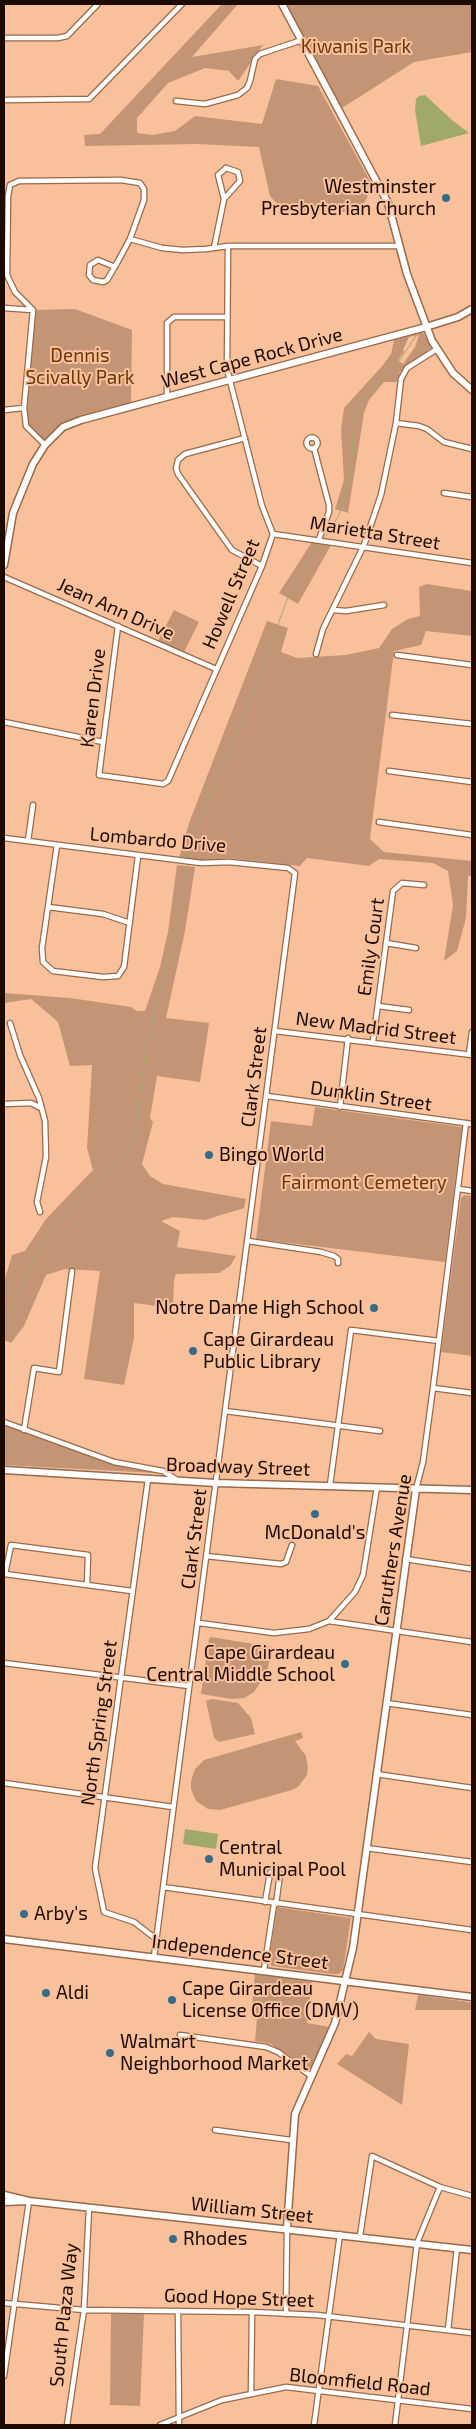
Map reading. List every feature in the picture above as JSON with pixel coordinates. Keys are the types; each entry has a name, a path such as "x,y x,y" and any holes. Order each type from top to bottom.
{"street":[{"path":"4,38 58,38 67,36 98,4"},
{"path":"4,100 89,99 182,4"},
{"path":"282,4 388,203 406,274 426,327 437,349 453,373 472,390"},
{"path":"176,102 205,104 238,95 247,88 255,59 260,54 302,40"},
{"path":"214,248 224,199 218,175 222,169 229,168 238,172 240,181 224,199"},
{"path":"33,310 15,292 7,275 8,196 10,185 14,182 121,180 140,183 144,189 144,200 130,239 115,267 103,282 93,280 89,276 90,265 98,260 115,267"},
{"path":"130,239 162,248 399,246"},
{"name":"Howell Street","path":"99,775 163,784 168,782 262,566 273,534 262,506 227,369 228,246"},
{"path":"4,308 33,310"},
{"name":"West Cape Rock Drive","path":"4,564 13,513 33,464 45,445 63,428 81,420 167,396 426,327 458,317 472,309"},
{"path":"33,310 24,408 26,426 45,445"},
{"path":"167,396 167,324 174,317 226,317"},
{"path":"316,654 320,636 364,546 381,495 396,423 403,373 437,349"},
{"path":"4,410 24,408"},
{"path":"396,423 427,429 444,442 472,449"},
{"path":"245,438 184,454 178,460 176,468 178,474 232,550 262,566"},
{"path":"314,448 329,505 329,512 319,539"},
{"path":"444,493 472,497"},
{"name":"Marietta Street","path":"273,534 319,539 472,563"},
{"name":"Jean Ann Drive","path":"4,577 216,669"},
{"path":"332,610 346,611 384,605"},
{"name":"Karen Drive","path":"99,775 118,626"},
{"path":"397,655 472,665"},
{"path":"392,715 472,724"},
{"path":"4,722 103,742"},
{"path":"389,771 472,782"},
{"path":"28,841 33,805"},
{"path":"378,822 472,835"},
{"name":"Lombardo Drive","path":"4,838 191,862 229,862 291,869 295,873 294,886"},
{"path":"57,846 42,955 46,966 53,971 103,977 118,976 124,967 138,856"},
{"name":"Emily Court","path":"373,1041 395,887 402,883 424,886"},
{"name":"Clark Street","path":"154,1956 294,886"},
{"path":"48,907 103,914 130,923"},
{"path":"386,944 416,948"},
{"path":"378,1006 409,1010"},
{"path":"10,1023 42,1108 45,1121 46,1150 37,1202 40,1212"},
{"name":"New Madrid Street","path":"275,1030 471,1054"},
{"path":"471,1054 472,1032"},
{"path":"340,1107 348,1038"},
{"path":"27,1103 34,1090"},
{"name":"Dunklin Street","path":"267,1096 472,1124"},
{"path":"4,1104 27,1103 42,1108"},
{"name":"Caruthers Avenue","path":"287,2228 291,2140 297,2106 335,2023 353,1948 405,1559 416,1488 423,1459 433,1388 466,1123"},
{"path":"459,1189 472,1191"},
{"path":"248,1241 322,1252 334,1256 338,1259 338,1263"},
{"path":"24,1430 34,1368 59,1372 72,1271"},
{"path":"330,1485 351,1330 439,1341"},
{"path":"433,1388 472,1393"},
{"path":"225,1411 380,1431"},
{"path":"4,1422 114,1462 163,1472 178,1480"},
{"name":"Broadway Street","path":"4,1470 216,1482 472,1490"},
{"name":"North Spring Street","path":"148,1479 103,1798 95,1868 104,1912 134,1922 156,1939"},
{"path":"329,1621 355,1592 363,1575 377,1487"},
{"path":"87,1585 88,1555 11,1545 5,1574 87,1585 132,1591"},
{"path":"206,1556 281,1564 286,1562 292,1545"},
{"path":"405,1559 472,1569"},
{"path":"199,1623 274,1634 301,1631 329,1621 472,1642"},
{"path":"4,1663 189,1686"},
{"path":"386,1702 472,1715"},
{"path":"376,1774 472,1788"},
{"path":"4,1783 173,1807"},
{"path":"366,1848 472,1862"},
{"path":"264,1970 280,1874 274,1870 270,1872 265,1902"},
{"path":"163,1887 472,1930"},
{"name":"Independence Street","path":"4,1939 154,1956 472,1997"},
{"path":"180,2035 266,2047 278,2052 311,2076"},
{"path":"215,2130 291,2140"},
{"path":"360,2236 372,2156 440,2187 472,2196"},
{"path":"395,2425 417,2243 440,2187"},
{"name":"William Street","path":"4,2195 29,2201 360,2236 472,2250"},
{"path":"4,2376 29,2201"},
{"name":"William Street","path":"4,2202 29,2201"},
{"name":"South Plaza Way","path":"67,2425 84,2310 89,2208"},
{"path":"286,2314 287,2228"},
{"path":"314,2425 340,2234"},
{"path":"448,2330 458,2248"},
{"name":"Good Hope Street","path":"4,2303 84,2310 286,2314 472,2333"},
{"path":"178,2311 179,2425"},
{"path":"252,2312 252,2394"},
{"name":"Bloomfield Road","path":"160,2425 200,2407 286,2387 472,2409"}],"green space":[{"path":"222,4 238,4 192,57 263,45 238,81 229,71 205,68 168,83 137,118 137,133 152,135 175,131 195,116 262,124 276,79 318,86 370,181 367,198 359,212 304,211 280,207 270,196 259,147 197,144 85,146 84,135 100,134"},
{"name":"Kiwanis Park","path":"282,4 472,4 472,52 414,62 339,110"},
{"name":"Dennis Scivally Park","path":"75,309 132,330 131,406 63,427 45,445 26,426 24,408 33,310"},
{"path":"423,332 431,348 400,372 397,382 384,382 369,400 364,413 348,513 335,509 344,480 341,429 344,408 383,365 391,354 394,340","holes":["419,335 415,347 403,364 398,360 404,352 403,350 409,337"]},
{"path":"312,542 331,545 298,604 279,593"},
{"path":"427,584 472,591 472,636 426,631 421,645 394,651 370,839 384,852 472,861 472,876 468,876 466,918 457,951 444,961 453,905 448,871 433,863 379,859 369,866 307,858 300,866 229,858 202,861 179,858 189,823 267,621 288,628 281,652 297,658 346,655 379,648 392,629 408,619 420,616 419,587"},
{"path":"174,610 199,622 183,654 157,643"},
{"path":"177,865 195,867 185,931 166,1018 209,1023 200,1082 157,1076 150,1118 153,1122 142,1164 150,1176 163,1184 246,1199 244,1208 205,1220 173,1217 161,1221 180,1231 177,1247 236,1256 230,1266 219,1273 176,1274 173,1308 134,1303 134,1338 124,1385 84,1379 100,1271 65,1269 46,1275 24,1326 11,1343 4,1340 4,1282 12,1255 25,1251 46,1219 93,1170 87,1148 92,1065 70,1066 58,1022 31,999 4,1003 4,993 70,998 131,1007 137,1011 145,1011 160,967 168,932"},
{"name":"Fairmont Cemetery","path":"315,1107 462,1127 445,1262 256,1239 271,1121 312,1126"},
{"path":"465,1195 472,1196 472,1356 441,1352 461,1198"},
{"path":"4,1425 81,1452 155,1473 4,1465"},
{"path":"211,1637 272,1647 267,1673 254,1692 244,1698 232,1699 201,1694 209,1639"},
{"path":"212,1699 238,1703 251,1718 255,1734 219,1742 214,1738 206,1701"},
{"path":"301,1732 303,1738 295,1741 306,1756 308,1768 307,1775 298,1787 220,1810 208,1809 196,1801 191,1789 191,1781 195,1769 204,1760"},
{"path":"277,1907 351,1918 343,1970 339,1974 272,1966 269,1963"},
{"path":"255,1974 312,1982 307,2023 331,2027 310,2070 271,2044 255,2041 257,2018 251,2017"},
{"path":"418,1995 472,2003 472,2010 415,2010"},
{"path":"369,2032 376,2039 409,2044 402,2105 337,2064 346,2054 352,2056"},
{"path":"111,2314 144,2314 140,2406 110,2405"}],"shaded area":[{"path":"425,95 469,133 421,146 415,110 416,99 419,96"},
{"path":"185,1829 218,1834 216,1849 183,1844"}],"waterway":[{"path":"326,536 339,515 351,473 354,415 374,387 401,358 416,336"},
{"path":"188,860 191,839 247,709 288,597 312,554 321,543"},
{"path":"4,1326 42,1241 128,1149 134,1137 146,1048 173,940 188,864"}],"place":[{"name":"Westminster Presbyterian Church","path":"446,198"},
{"name":"Bingo World","path":"209,1155"},
{"name":"Notre Dame High School","path":"374,1308"},
{"name":"Cape Girardeau Public Library","path":"193,1351"},
{"name":"McDonald's","path":"315,1514"},
{"name":"Cape Girardeau Central Middle School","path":"345,1664"},
{"name":"Central Municipal Pool","path":"209,1859"},
{"name":"Arby's","path":"24,1914"},
{"name":"Aldi","path":"46,1993"},
{"name":"Cape Girardeau License Office (DMV)","path":"172,2000"},
{"name":"Walmart Neighborhood Market","path":"110,2053"},
{"name":"Rhodes","path":"173,2239"}]}
